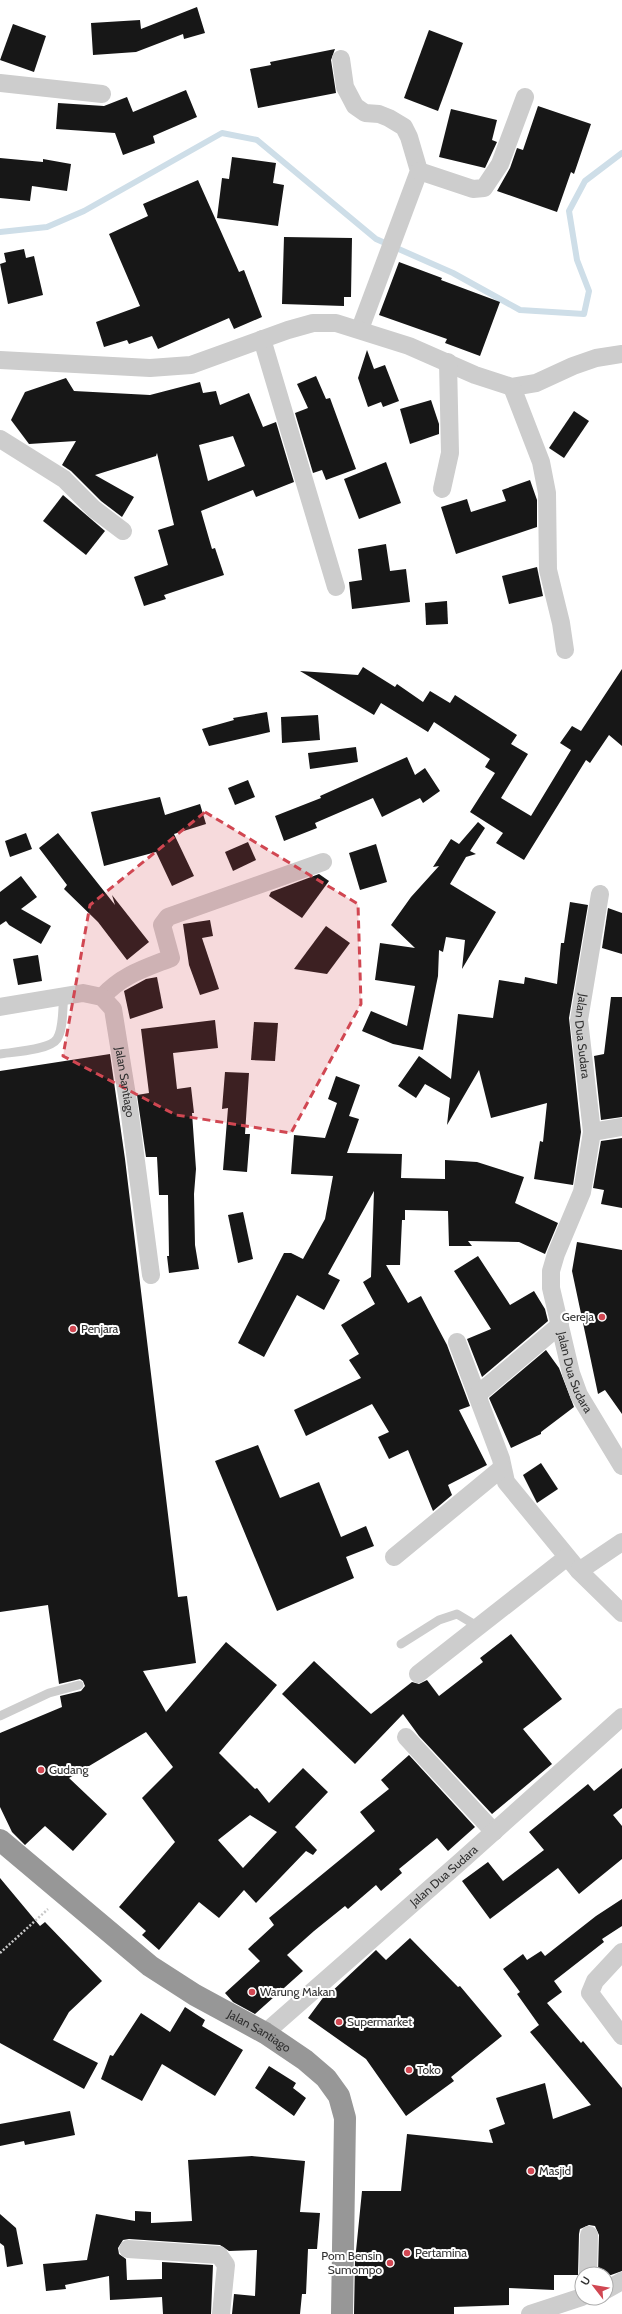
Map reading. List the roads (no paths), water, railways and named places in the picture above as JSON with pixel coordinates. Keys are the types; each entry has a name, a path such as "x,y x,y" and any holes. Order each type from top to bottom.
{"highway":[{"name":"Jalan Santiago","path":"0,1840 63,1895 150,1966 195,1995 265,2033 326,2078 339,2096 345,2118 342,2314"}],"street":[{"path":"341,59 345,87 355,106 365,113 379,114 389,118 404,128 409,137 419,171 360,329"},
{"path":"0,83 102,94"},
{"path":"419,171 473,189 484,188 500,164 525,97"},
{"path":"0,360 150,368 191,365 262,339 313,323 336,322 409,346 474,374 512,387 536,383 573,366 596,358 622,354"},
{"path":"262,339 336,587"},
{"path":"442,489 450,453 448,362"},
{"path":"512,387 541,462 547,493 548,570 561,623 565,650"},
{"path":"0,439 64,479 94,509 123,531"},
{"path":"0,1008 83,993 102,997 113,985 128,975 171,958 162,925 168,917 323,862"},
{"name":"Jalan Dua Sudara","path":"600,894 579,1020 592,1132 582,1192 556,1254 551,1271 551,1288 571,1373 579,1395 622,1466"},
{"name":"Jalan Santiago","path":"102,997 113,1009 118,1036 151,1275"},
{"path":"592,1132 622,1127"},
{"path":"477,1395 560,1325"},
{"path":"457,1342 500,1459 506,1482 566,1558 622,1613"},
{"path":"394,1557 502,1468"},
{"path":"579,1571 622,1542"},
{"path":"418,1674 476,1626 566,1558"},
{"name":"Jalan Dua Sudara","path":"265,2033 494,1832 622,1717"},
{"path":"406,1737 494,1832"},
{"path":"622,1952 595,1981 590,1992 622,2036"},
{"path":"588,2266 589,2235"},
{"path":"128,2248 220,2255 226,2265 221,2314"},
{"path":"530,2314 574,2300"}],"lane":[{"path":"0,1054 46,1046 54,1042 60,1032 64,996"},
{"path":"401,1644 439,1620 457,1614 476,1626"},
{"path":"0,1716 50,1693 79,1686"}],"waterway":[{"path":"0,232 47,227 84,211 222,133 257,140 376,239 453,273 520,310 584,314 589,291 577,260 569,211 585,181 622,153"}],"place":[{"name":"Gereja","path":"602,1317"},
{"name":"Penjara","path":"73,1329"},
{"name":"Gudang","path":"41,1770"},
{"name":"Warung Makan","path":"252,1992"},
{"name":"Supermarket","path":"339,2022"},
{"name":"Toko","path":"409,2070"},
{"name":"Masjid","path":"531,2171"},
{"name":"Pertamina","path":"407,2253"},
{"name":"Pom Bensin Sumompo","path":"390,2263"}]}
